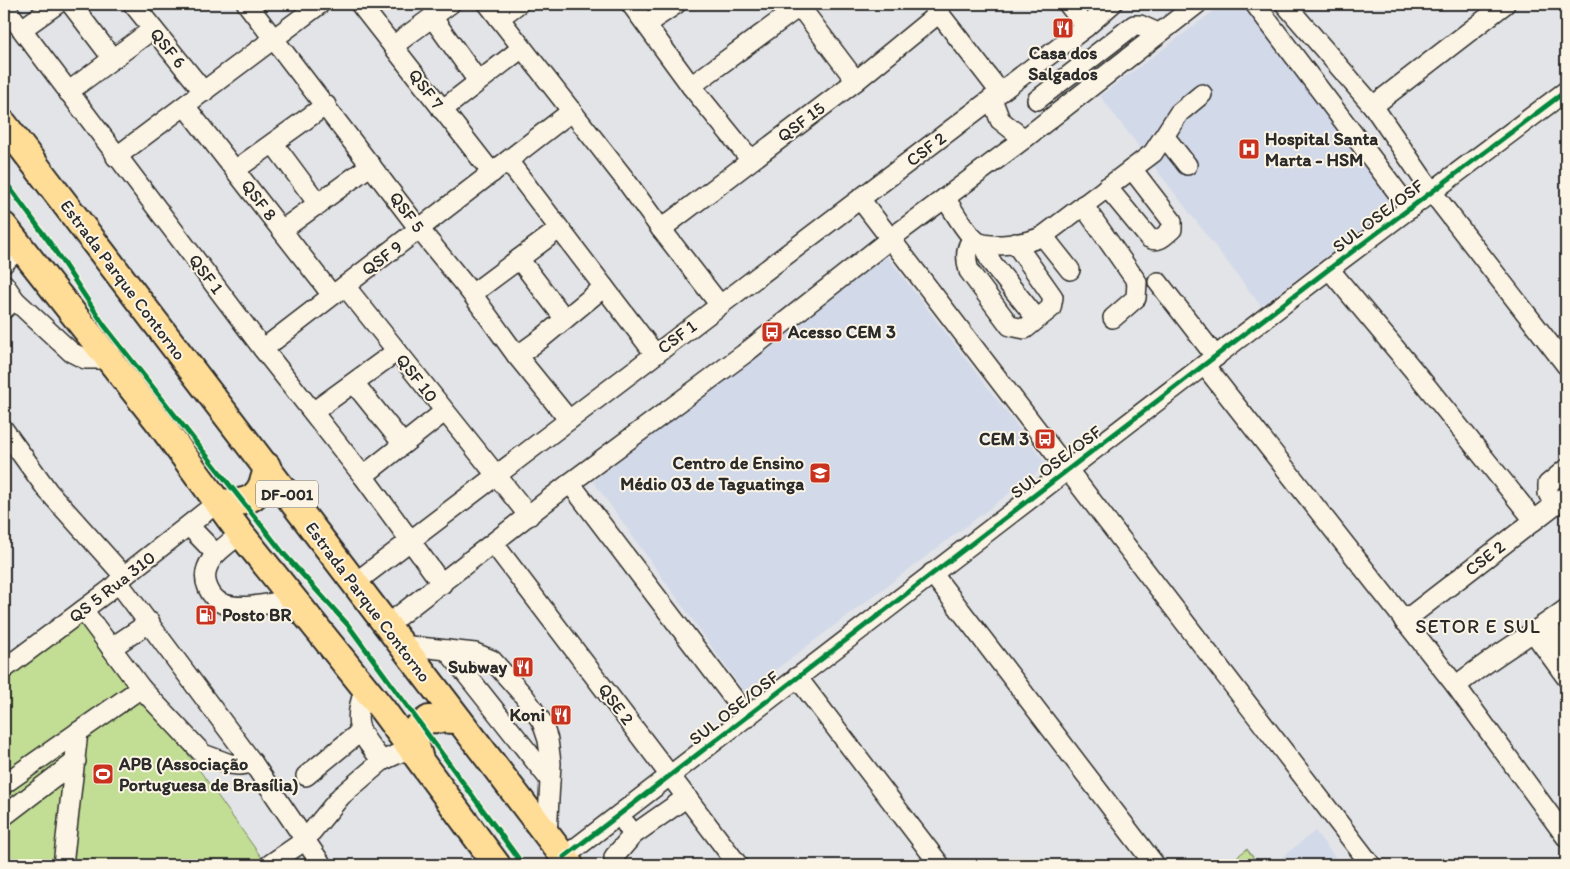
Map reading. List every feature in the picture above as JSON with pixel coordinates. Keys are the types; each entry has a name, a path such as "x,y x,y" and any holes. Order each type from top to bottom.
{"highway":[{"name":"Estrada Parque Contorno","path":"4,124 356,582 427,681 567,861"},
{"path":"4,226 12,255 108,359 241,534 382,709 497,865"},
{"path":"218,502 239,504 258,493 264,483 267,466"},
{"path":"241,534 250,520 268,507 276,505 299,510"},
{"path":"382,709 406,714 415,710 424,696 427,681"},
{"path":"415,752 414,729 429,719 457,720"}],"street":[{"path":"22,29 57,4"},
{"path":"71,4 113,59"},
{"name":"QSF 6","path":"133,4 204,92"},
{"name":"QSF 5","path":"247,4 420,230 472,294 516,356 569,420"},
{"path":"116,157 320,4"},
{"name":"QSF 7","path":"360,4 492,173"},
{"path":"393,46 450,4"},
{"path":"518,4 493,11 624,178 720,305"},
{"path":"631,4 691,86 751,160"},
{"path":"646,24 676,4"},
{"path":"1068,4 1086,27"},
{"name":"CSF 2","path":"860,199 1086,27 1112,4"},
{"path":"547,835 551,763 542,722 506,674 492,660 475,653 447,650 394,635 442,584 570,484 744,354 890,239 1024,139 1044,121 1197,4"},
{"path":"1255,4 1410,209"},
{"path":"1285,4 1373,106 1432,192 1566,365"},
{"path":"1373,106 1505,4"},
{"path":"691,86 799,5 856,81"},
{"name":"QSF 1","path":"4,6 116,157 412,540 442,584"},
{"path":"936,8 1001,91 1000,120 1024,139"},
{"name":"QSF 15","path":"661,229 856,81 936,8"},
{"path":"432,17 478,81"},
{"path":"1038,100 1134,25 1140,25 1158,34"},
{"path":"68,92 153,29"},
{"path":"442,110 522,48"},
{"path":"1001,91 1028,89 1038,100 1044,121"},
{"name":"SUL OSE/OSF","path":"567,861 670,775 748,717 797,677 1566,91"},
{"path":"975,242 1030,242 1043,236 1153,153 1179,113 1202,94"},
{"path":"236,170 326,105"},
{"name":"QSF 8","path":"185,106 282,230 338,290"},
{"name":"QSF 9","path":"263,349 338,290 420,230 572,111"},
{"path":"1165,137 1187,166"},
{"path":"273,143 319,205"},
{"path":"508,161 655,354"},
{"path":"282,230 372,165"},
{"path":"1107,187 1149,238 1162,239 1172,230 1172,221 1132,169"},
{"path":"860,199 1371,865"},
{"name":"CSF 1","path":"356,582 860,199"},
{"path":"942,200 1037,319"},
{"path":"1083,205 1137,282 1136,298 1113,318"},
{"path":"472,294 559,230"},
{"path":"1043,236 1070,270"},
{"path":"975,242 966,260 969,271 1010,326 1025,329 1051,308 1053,297 1015,243"},
{"path":"519,258 565,319"},
{"path":"1330,269 1534,520"},
{"path":"1158,282 1210,361 1404,621 1456,686 1566,837"},
{"path":"4,284 9,304 71,352 85,359 108,359"},
{"path":"516,356 542,338 604,287"},
{"name":"QSF 10","path":"338,290 397,351 444,412 363,476"},
{"path":"313,412 397,351"},
{"path":"354,383 403,444"},
{"path":"444,412 529,516"},
{"path":"4,430 48,491 121,579 150,622 253,763 322,865"},
{"path":"1560,500 1548,493 1548,484 1566,469"},
{"path":"570,484 748,717"},
{"name":"CSE 2","path":"1404,621 1560,500"},
{"name":"QS 5 Rua 310","path":"4,670 83,610 218,502"},
{"path":"189,526 216,554"},
{"path":"241,534 216,554 205,572 212,597 224,604 249,605 294,599"},
{"name":"QSE 2","path":"494,544 738,865"},
{"path":"932,573 1155,865"},
{"path":"1456,686 1491,659 1566,609"},
{"path":"83,610 141,688 203,754 239,765 253,763"},
{"path":"111,648 150,622"},
{"path":"1540,628 1561,647 1566,677"},
{"path":"447,650 550,780"},
{"path":"797,677 940,865"},
{"path":"4,784 141,688"},
{"path":"365,688 357,708 361,731 382,761"},
{"path":"306,776 361,731"},
{"path":"63,865 78,732"},
{"path":"213,758 234,739"},
{"path":"269,865 304,841 341,796 382,761 415,752"},
{"path":"4,816 76,761"},
{"path":"614,865 614,857 634,835 687,797"},
{"path":"620,815 634,835"}],"shaded area":[{"name":"Hospital Santa Marta - HSM","path":"1223,4 1246,4 1398,202 1261,306 1100,96"},
{"name":"Centro de Ensino Médio 03 de Taguatinga","path":"886,255 1047,465 745,693 593,481"},
{"path":"1315,831 1341,865 1272,865"}],"green space":[{"name":"APB (Associação Portuguesa de Brasília)","path":"82,614 141,688 264,861 257,865 4,865 4,671"},
{"path":"1247,849 1259,865 1226,865"}],"cycle path":[{"path":"564,857 1329,269 1566,91"},
{"path":"4,180 50,243 104,325 283,553 348,625 523,865"}],"place":[{"name":"Casa dos Salgados","path":"1063,28"},
{"name":"Hospital Santa Marta - HSM","path":"1249,149"},
{"name":"Acesso CEM 3","path":"772,332"},
{"name":"CEM 3","path":"1045,439"},
{"name":"Centro de Ensino Médio 03 de Taguatinga","path":"820,473"},
{"name":"Posto BR","path":"206,615"},
{"name":"Subway","path":"523,667"},
{"name":"Koni","path":"561,715"},
{"name":"APB (Associação Portuguesa de Brasília)","path":"103,774"}],"district":[{"name":"SETOR E SUL","path":"1478,626"}]}
